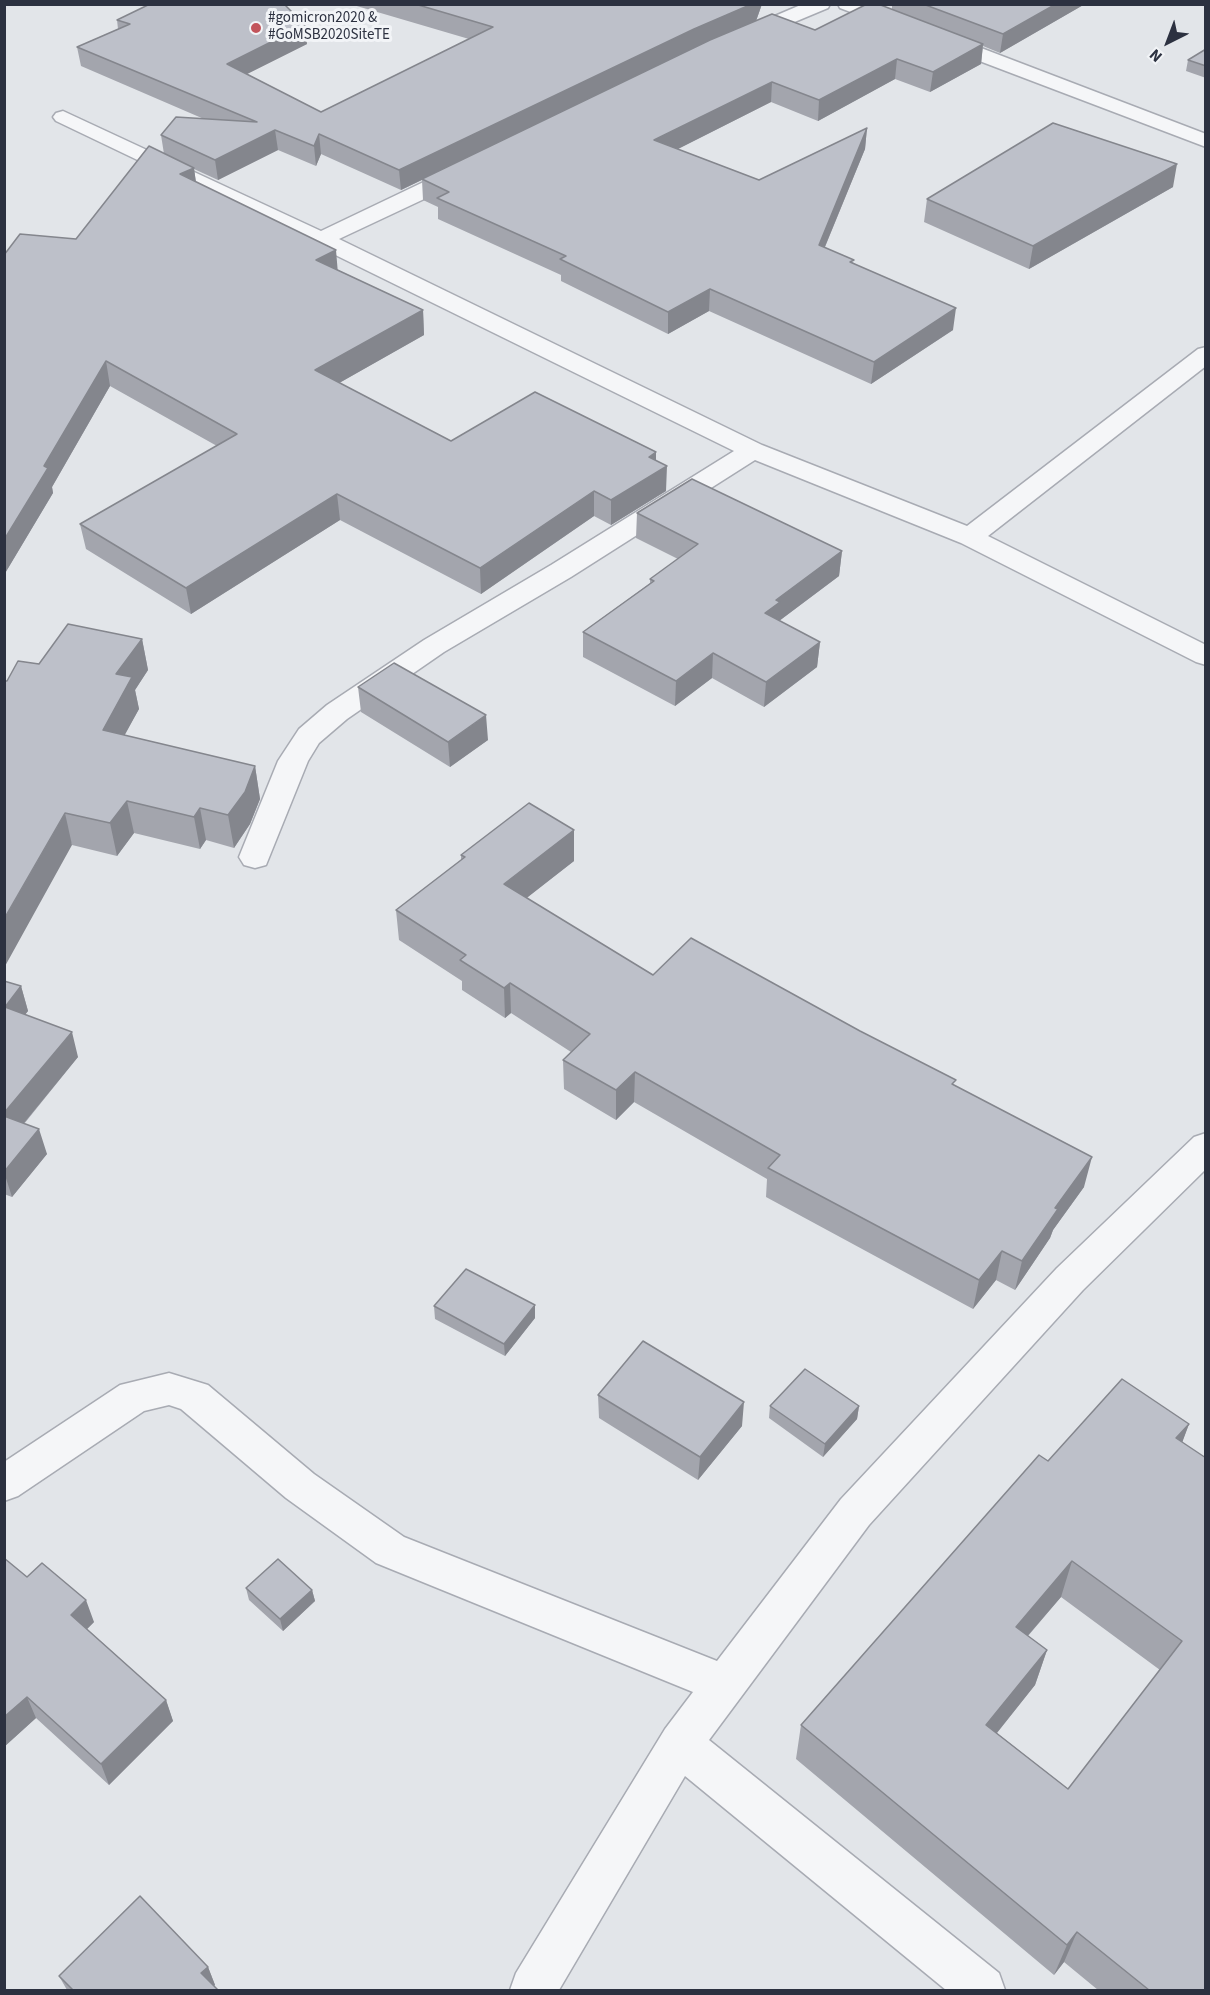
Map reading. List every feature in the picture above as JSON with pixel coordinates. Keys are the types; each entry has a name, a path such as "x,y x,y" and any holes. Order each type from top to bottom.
{"street":[{"path":"725,45 820,4"},
{"path":"847,4 1206,141"},
{"path":"63,117 321,239 630,392 753,450 970,537 1206,656"},
{"path":"321,239 485,161"},
{"path":"970,537 1206,354"},
{"path":"255,857 293,761 309,736 337,712 434,646 561,571 753,450"},
{"path":"533,1990 680,1744 855,1512 1070,1279 1206,1147"},
{"path":"4,1484 134,1397 169,1389 194,1397 300,1486 390,1550 725,1684"},
{"path":"680,1744 982,1990"}],"building":[{"path":"150,4 284,4 305,25 227,64 321,112 493,27 415,4 752,4 694,29 399,170 319,134 314,146 275,130 215,160 161,135 176,117 257,122 77,47 130,24 117,20"},
{"path":"867,4 878,4 983,44 933,72 897,59 819,100 772,82 654,140 759,180 867,128 819,245 854,260 850,262 956,308 874,362 710,289 668,312 560,259 566,256 437,198 449,192 422,179 710,40 772,14 815,30"},
{"path":"923,4 1056,4 1003,34"},
{"path":"1206,49 1206,66 1188,60"},
{"path":"1053,123 1177,164 1033,246 927,199"},
{"path":"149,146 194,168 180,174 336,250 316,260 423,310 315,370 451,441 535,392 656,452 649,457 667,466 611,500 594,491 480,568 337,494 186,588 80,524 237,434 106,361 44,466 48,468 4,540 4,255 20,234 76,239"},
{"path":"692,479 842,551 776,600 780,602 765,613 820,642 766,682 713,653 676,681 583,632 654,581 650,579 698,544 637,513"},
{"path":"68,624 142,639 116,674 132,677 103,730 255,766 245,792 228,815 200,808 194,817 127,801 110,823 65,813 4,919 4,681 7,681 18,661 39,664"},
{"path":"394,663 486,715 448,742 358,687"},
{"path":"529,803 574,830 504,884 653,975 691,938 860,1031 956,1080 952,1084 1092,1157 1055,1208 1058,1209 1022,1261 1002,1251 979,1280 768,1168 780,1155 635,1072 616,1090 563,1060 590,1034 510,983 504,988 460,960 466,955 396,910 465,857 461,855"},
{"path":"4,981 21,986 5,1007 72,1032 4,1113"},
{"path":"4,1116 39,1129 4,1172"},
{"path":"466,1269 535,1305 504,1344 434,1306"},
{"path":"643,1341 744,1402 700,1457 598,1395"},
{"path":"805,1369 859,1406 825,1444 770,1406"},
{"path":"1122,1379 1189,1424 1176,1438 1206,1458 1206,1990 1149,1990 1077,1932 1067,1945 801,1725 1039,1455 1048,1461","holes":["1072,1561 1182,1641 1068,1789 986,1725 1047,1650 1016,1627"]},
{"path":"4,1558 27,1577 42,1563 86,1600 71,1615 166,1700 101,1764 27,1697 4,1717"},
{"path":"278,1559 312,1590 280,1619 246,1588"},
{"path":"140,1896 208,1967 201,1973 218,1990 73,1990 59,1976"}],"place":[{"name":"#gomicron2020 & #GoMSB2020SiteTE","path":"256,28"}]}
